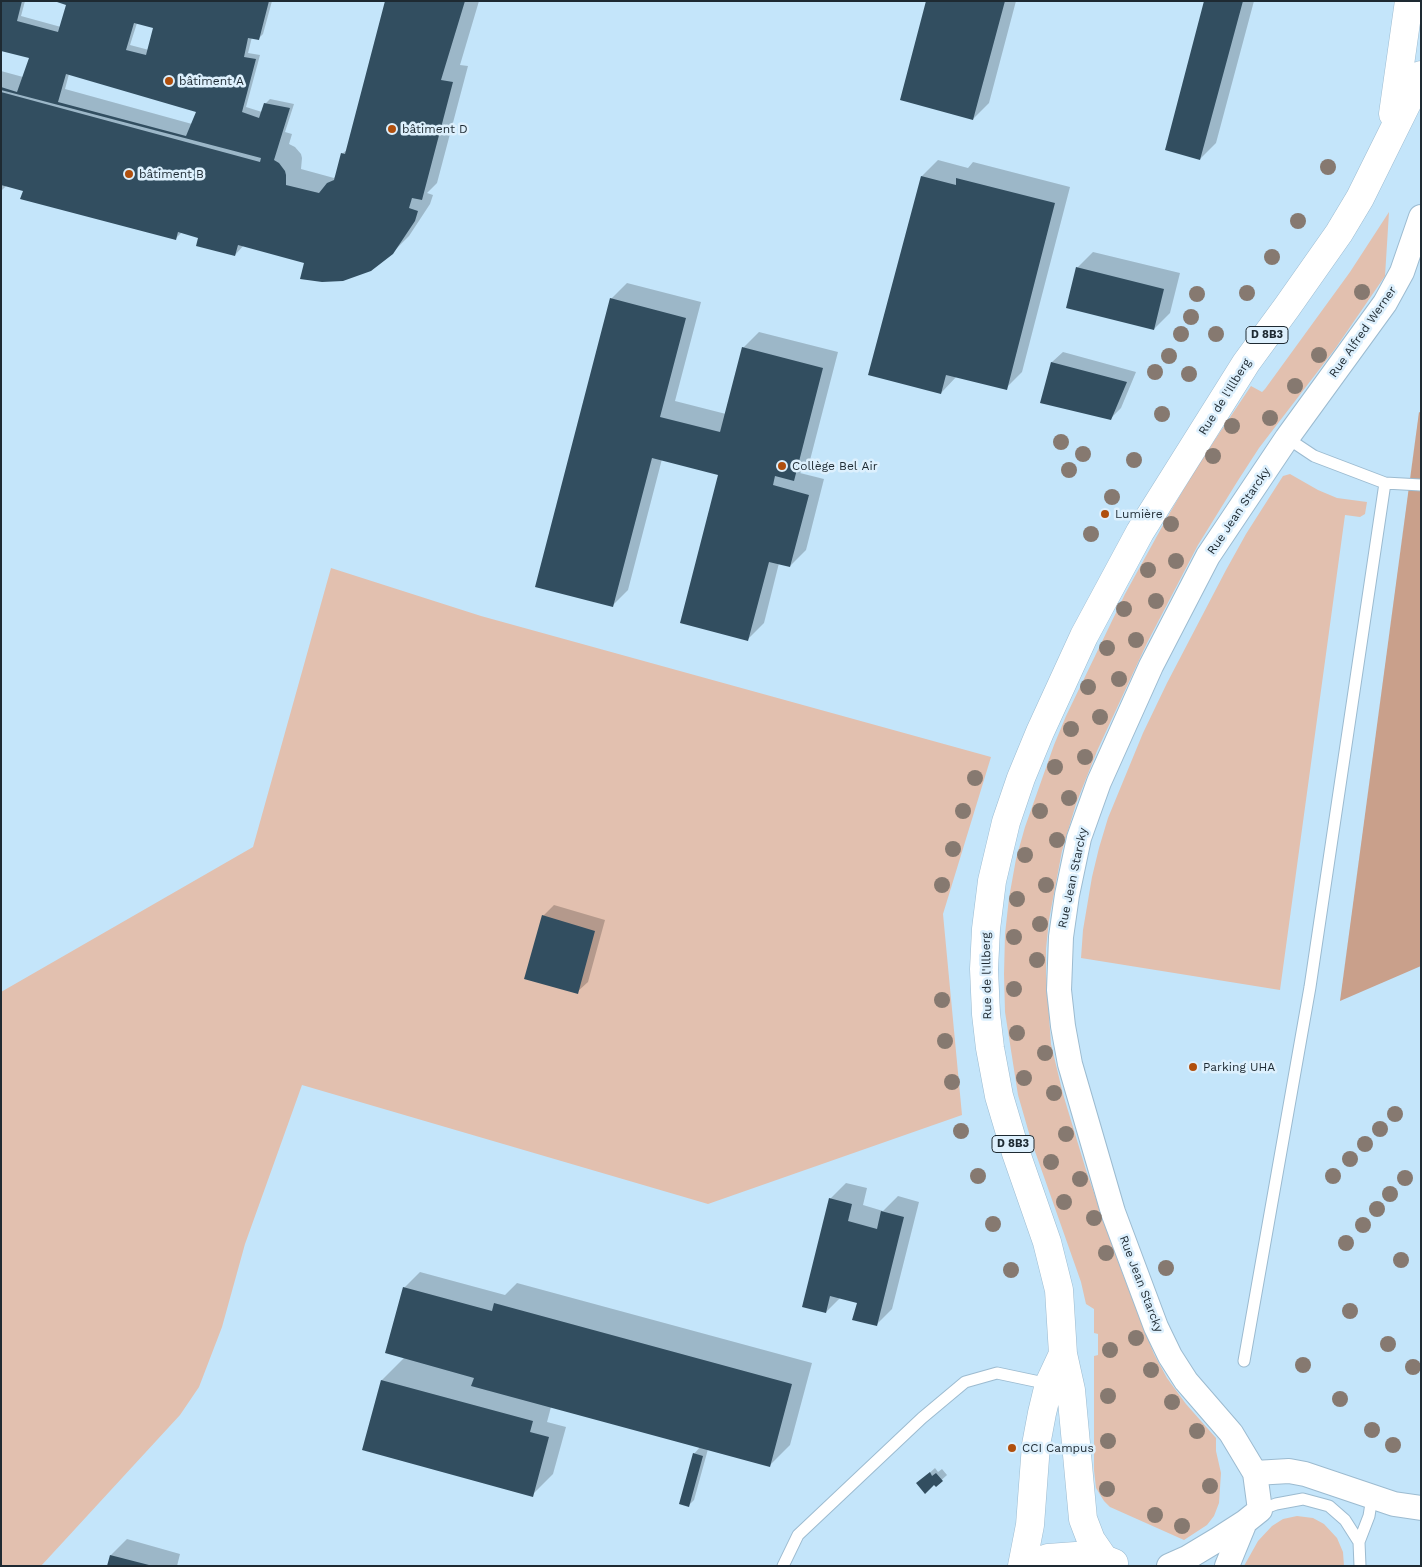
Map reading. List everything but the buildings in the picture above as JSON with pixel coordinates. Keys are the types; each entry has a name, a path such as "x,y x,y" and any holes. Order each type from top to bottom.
{"main road":[{"name":"Rue de l'Illberg","path":"1390,137 1410,1"},
{"name":"Rue de l'Illberg","path":"1063,1354 1059,1290 1047,1242 1016,1153 999,1096 986,1014 984,969 986,929 992,881 1006,822 1021,778 1040,732 1084,636 1140,532 1246,363 1288,307 1339,233 1360,198 1421,75"},
{"name":"D 8B3","path":"1023,1566 1030,1525 1036,1445 1049,1384 1063,1354"},
{"name":"D 8B3","path":"1063,1354 1071,1390 1083,1519 1091,1540 1112,1562"},
{"path":"1023,1566 1048,1558 1076,1556 1112,1562"}],"street":[{"name":"Rue Alfred Werner","path":"1288,438 1385,303 1402,272 1421,217"},
{"name":"Rue Jean Starcky","path":"1255,1473 1231,1433 1186,1381 1170,1356 1156,1327 1113,1212 1073,1073 1063,1026 1059,981 1061,937 1067,895 1079,838 1099,782 1151,666 1208,556 1288,438"},
{"path":"1227,1566 1252,1516 1255,1473 1289,1470 1394,1504 1421,1508"},
{"path":"1170,1566 1187,1558 1252,1516"}],"lane":[{"path":"1288,438 1314,456 1385,483 1421,485"},
{"path":"1244,1361 1310,987 1385,483"},
{"path":"783,1566 798,1535 915,1424 965,1382 997,1373 1049,1384"},
{"path":"1360,1566 1359,1542 1369,1516 1372,1497"},
{"path":"1252,1516 1276,1504 1303,1499 1328,1506 1345,1520 1359,1542"}],"shaded area":[{"path":"1389,212 1385,276 1335,349 1259,448 1198,545 1147,643 1097,751 1076,804 1062,851 1049,920 1046,973 1051,1044 1063,1094 1086,1170 1123,1275 1154,1354 1167,1378 1186,1404 1216,1438 1216,1451 1221,1473 1219,1503 1214,1516 1207,1525 1184,1540 1110,1507 1096,1488 1094,1470 1094,1356 1098,1355 1098,1334 1094,1333 1094,1309 1086,1304 1081,1282 1031,1140 1018,1095 1005,1012 1005,934 1009,898 1016,859 1025,827 1066,716 1125,594 1168,516 1196,468 1251,386 1262,392 1265,389 1350,272"},
{"path":"1419,412 1421,413 1421,966 1340,1001"},
{"path":"1290,474 1318,490 1337,498 1367,502 1365,514 1360,517 1345,515 1280,990 1081,958 1083,930 1099,848 1108,818 1143,733 1167,683 1246,534 1283,476"},
{"path":"331,568 481,616 991,757 943,914 962,1115 708,1204 302,1085 245,1244 222,1327 199,1387 180,1415 41,1566 1,1566 1,992 253,847"},
{"path":"1297,1516 1313,1518 1324,1524 1337,1538 1343,1552 1344,1566 1244,1566 1258,1541 1272,1526 1283,1519"}],"place":[{"name":"bâtiment A","path":"169,81"},
{"name":"bâtiment D","path":"392,129"},
{"name":"bâtiment B","path":"129,174"},
{"name":"Collège Bel Air","path":"782,466"},
{"name":"Lumière","path":"1105,514"},
{"name":"Parking UHA","path":"1193,1067"},
{"name":"CCI Campus","path":"1012,1448"}]}
